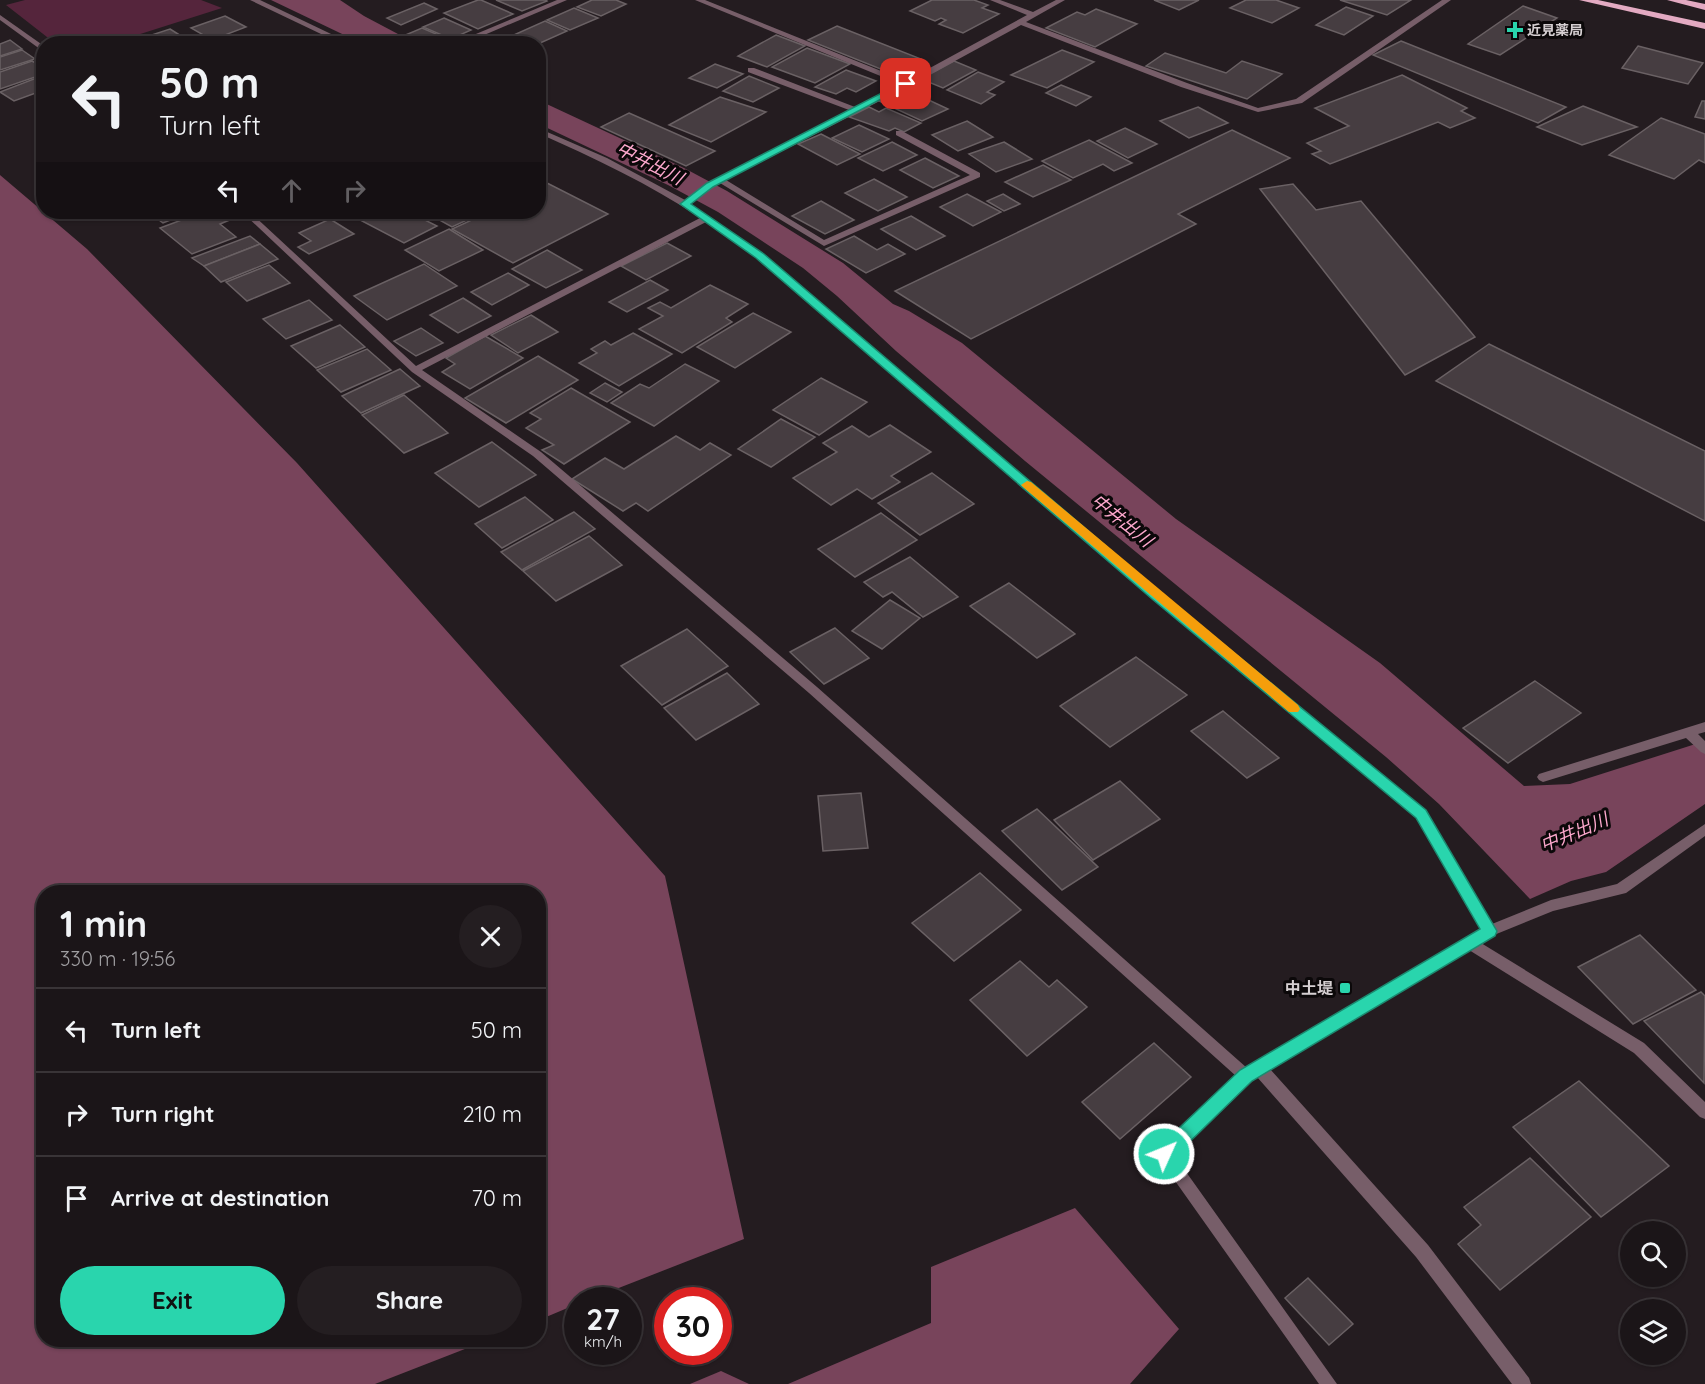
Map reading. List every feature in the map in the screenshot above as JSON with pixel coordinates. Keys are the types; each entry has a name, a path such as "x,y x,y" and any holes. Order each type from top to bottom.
{"highway":[{"path":"1584,0 1705,26"},
{"path":"1672,0 1705,7"}],"street":[{"path":"254,0 332,36"},
{"path":"475,36 563,0"},
{"path":"699,0 906,84"},
{"path":"994,0 1033,15"},
{"path":"685,204 710,185 906,84 1061,0"},
{"path":"1021,22 1184,85 1258,110 1299,101 1447,0"},
{"path":"0,16 36,44"},
{"path":"751,70 855,110"},
{"path":"546,134 604,160 685,204 760,256 1157,596 1421,814 1489,931"},
{"path":"720,180 824,243 977,175 899,134"},
{"path":"415,370 707,218"},
{"path":"253,219 415,370 537,454 555,469 1252,1072 1422,1251 1523,1384"},
{"path":"1544,777 1689,734 1705,727"},
{"path":"1689,734 1705,749"},
{"path":"1329,1384 1164,1154 1252,1072 1489,931 1551,906 1621,889 1705,829"},
{"path":"1470,943 1639,1048 1705,1112"}],"shaded area":[{"path":"25,0 201,0 222,8 134,36 46,36 6,5"}],"water":[{"path":"271,0 340,0 402,36 346,36"},
{"name":"中井出川","path":"546,104 684,168 727,191 843,263 893,304 962,343 1176,519 1380,663 1524,786 1570,784 1705,741 1705,804 1606,872 1571,881 1530,899 1439,804 1386,757 1025,461 896,351 837,296 803,268 718,212 668,185 546,127"},
{"path":"0,175 36,206 36,219 52,219 87,249 297,463 665,876 744,1239 621,1287 564,1287 564,1309 546,1317 546,885 36,885 36,1347 470,1347 375,1384 0,1384"},
{"path":"1075,1208 1179,1329 1130,1384 788,1384 931,1323 931,1267"},
{"path":"721,1371 749,1384 690,1384"}],"building":[{"path":"478,0 513,14 478,29 444,13"},
{"path":"496,0 546,0 547,1 522,11"},
{"path":"592,0 616,0 626,4 601,16 577,7"},
{"path":"932,0 974,0 988,5 982,8 999,14 963,33 939,24 946,20 941,18 935,21 910,11"},
{"path":"1154,0 1199,0 1179,10"},
{"path":"1246,0 1276,0 1299,8 1272,23 1230,8"},
{"path":"1340,0 1411,0 1387,15"},
{"path":"424,3 437,9 401,25 387,18"},
{"path":"1523,6 1557,18 1500,55 1468,44"},
{"path":"1346,7 1373,16 1344,35 1316,25"},
{"path":"574,8 598,18 570,30 547,20"},
{"path":"1096,9 1137,24 1095,47 1046,28 1077,12 1085,15"},
{"path":"225,16 246,27 222,36 205,36 191,28"},
{"path":"444,18 471,30 458,36 444,36 423,27"},
{"path":"545,21 567,31 546,40 546,36 516,34"},
{"path":"837,26 921,59 893,74 808,40"},
{"path":"422,28 441,36 403,36"},
{"path":"170,29 181,36 148,36"},
{"path":"776,35 805,46 767,67 738,56"},
{"path":"10,40 22,49 0,56 0,44"},
{"path":"1401,41 1566,107 1538,123 1373,55"},
{"path":"1638,46 1703,63 1688,84 1622,68"},
{"path":"807,48 850,64 815,83 772,67"},
{"path":"22,50 35,59 0,70 0,57"},
{"path":"1062,50 1094,62 1047,88 1011,75"},
{"path":"1165,53 1226,73 1242,61 1282,74 1247,99 1146,66"},
{"path":"32,61 36,63 36,77 0,89 0,72"},
{"path":"954,61 976,70 943,88 921,79"},
{"path":"715,64 743,74 717,88 689,78"},
{"path":"846,70 876,81 856,92 847,88 836,94 815,87"},
{"path":"978,72 1004,82 987,92 995,95 981,104 947,90"},
{"path":"1402,75 1467,108 1461,111 1475,118 1450,128 1438,122 1330,164 1312,154 1321,151 1307,143 1349,126 1315,108"},
{"path":"749,76 779,88 753,102 723,91"},
{"path":"36,78 36,93 14,101 0,92"},
{"path":"1061,85 1091,97 1076,106 1046,93"},
{"path":"903,88 948,109 922,121 877,100"},
{"path":"720,97 766,112 711,142 669,125"},
{"path":"1702,101 1705,101 1705,119 1695,117"},
{"path":"1583,106 1637,127 1582,145 1537,127"},
{"path":"869,107 879,112 886,108 921,123 904,132 895,128 889,131 849,117"},
{"path":"1198,107 1228,123 1189,138 1160,121"},
{"path":"629,113 715,151 686,166 601,127"},
{"path":"1661,118 1705,134 1705,163 1699,160 1674,179 1609,155"},
{"path":"967,121 993,137 958,151 932,135"},
{"path":"859,125 889,139 862,152 832,138"},
{"path":"1125,128 1157,144 1128,158 1097,141"},
{"path":"1232,130 1290,158 1178,214 1196,224 971,339 895,291"},
{"path":"821,134 860,154 837,165 798,144"},
{"path":"1089,140 1132,163 1114,171 1103,164 1073,178 1042,161"},
{"path":"892,142 917,155 883,171 858,158"},
{"path":"1004,142 1032,159 996,172 969,154"},
{"path":"925,158 959,176 933,188 900,170"},
{"path":"1043,165 1071,180 1033,197 1005,182"},
{"path":"874,179 907,197 878,211 845,193"},
{"path":"546,183 608,214 513,263 452,229 474,219 546,219"},
{"path":"1293,184 1316,210 1361,201 1475,337 1405,375 1260,189"},
{"path":"967,194 1001,212 973,226 940,207"},
{"path":"1003,194 1020,204 1004,211 987,201"},
{"path":"821,201 854,220 825,234 792,216"},
{"path":"911,216 945,236 916,250 881,229"},
{"path":"158,219 173,219 163,223"},
{"path":"184,219 232,219 220,224 236,237 192,254 160,228"},
{"path":"330,219 354,234 309,254 298,247 311,241 299,233"},
{"path":"358,219 423,219 437,226 404,243"},
{"path":"438,219 469,219 452,227"},
{"path":"449,229 483,250 439,271 405,250"},
{"path":"250,236 260,244 204,266 192,258"},
{"path":"854,236 877,250 888,244 905,254 866,273 826,249"},
{"path":"667,243 691,256 646,280 621,266"},
{"path":"260,244 278,259 221,282 204,266"},
{"path":"547,250 582,270 546,288 512,269"},
{"path":"424,264 457,286 387,320 354,296"},
{"path":"269,265 290,283 247,301 226,282"},
{"path":"508,273 529,285 492,305 471,292"},
{"path":"650,280 668,290 627,312 609,302"},
{"path":"710,285 748,304 726,318 732,322 682,353 639,329 663,316 648,308 660,302 671,308"},
{"path":"463,298 491,316 458,333 430,315"},
{"path":"309,300 332,320 286,339 263,319"},
{"path":"753,313 791,332 735,368 697,347"},
{"path":"531,315 558,332 518,353 491,335"},
{"path":"340,325 365,347 316,368 291,346"},
{"path":"421,328 443,343 416,356 394,341"},
{"path":"633,333 672,354 619,386 579,363 597,353 591,349 605,341 611,345"},
{"path":"485,336 523,358 470,389 442,372 455,364 446,358"},
{"path":"1489,344 1705,451 1705,521 1436,381"},
{"path":"367,349 391,370 341,392 317,370"},
{"path":"538,356 578,380 506,423 465,398"},
{"path":"685,364 719,381 654,426 611,403 640,384 649,388"},
{"path":"400,369 420,386 361,413 342,396"},
{"path":"821,378 867,402 819,435 773,410"},
{"path":"605,383 622,392 607,402 590,393"},
{"path":"571,388 630,422 564,464 542,450 554,445 526,428 541,419 530,413"},
{"path":"404,395 448,433 404,453 362,415"},
{"path":"781,419 815,437 771,467 738,449"},
{"path":"890,425 931,452 891,476 900,482 872,499 857,489 831,505 793,478 837,452 823,443 852,426 869,437"},
{"path":"676,436 700,450 710,443 731,455 648,511 636,503 623,511 572,479 605,458 624,469"},
{"path":"492,442 536,475 479,507 435,473"},
{"path":"932,473 974,504 920,535 878,503"},
{"path":"525,497 553,520 502,548 475,524"},
{"path":"574,512 595,529 522,570 501,552"},
{"path":"881,513 917,540 855,577 818,549"},
{"path":"589,536 622,565 556,601 523,571"},
{"path":"910,557 958,597 923,617 892,592 883,597 864,582"},
{"path":"1009,583 1075,634 1037,658 970,606"},
{"path":"890,600 920,618 882,649 852,631"},
{"path":"835,628 869,658 824,684 790,652"},
{"path":"687,629 728,666 662,705 621,666"},
{"path":"1136,657 1187,695 1110,747 1060,706"},
{"path":"727,673 759,704 696,740 664,708"},
{"path":"1535,681 1581,713 1508,763 1463,728"},
{"path":"1223,711 1279,758 1247,778 1191,731"},
{"path":"1120,781 1160,819 1093,860 1054,820"},
{"path":"861,793 868,848 823,851 818,796"},
{"path":"1037,809 1098,867 1062,890 1002,831"},
{"path":"980,873 1021,910 954,961 912,923"},
{"path":"1640,935 1696,990 1633,1024 1578,967"},
{"path":"1020,961 1049,987 1057,980 1087,1007 1027,1056 970,1000"},
{"path":"1701,992 1705,996 1704,1083 1644,1021"},
{"path":"1154,1043 1191,1077 1120,1139 1082,1102"},
{"path":"1579,1081 1669,1166 1601,1217 1513,1127"},
{"path":"1530,1158 1591,1217 1500,1290 1458,1244 1481,1225 1464,1207"},
{"path":"1308,1278 1353,1324 1329,1345 1285,1298"}],"slow traffic":[{"path":"1027,485 1294,709"}],"place":[{"name":"近見薬局","path":"1515,30"},
{"name":"中土堤","path":"1345,988"}],"route":[{"path":"906,84 710,185 685,204 760,256 1157,596 1421,814 1489,931 1246,1076 1164,1154"}]}
